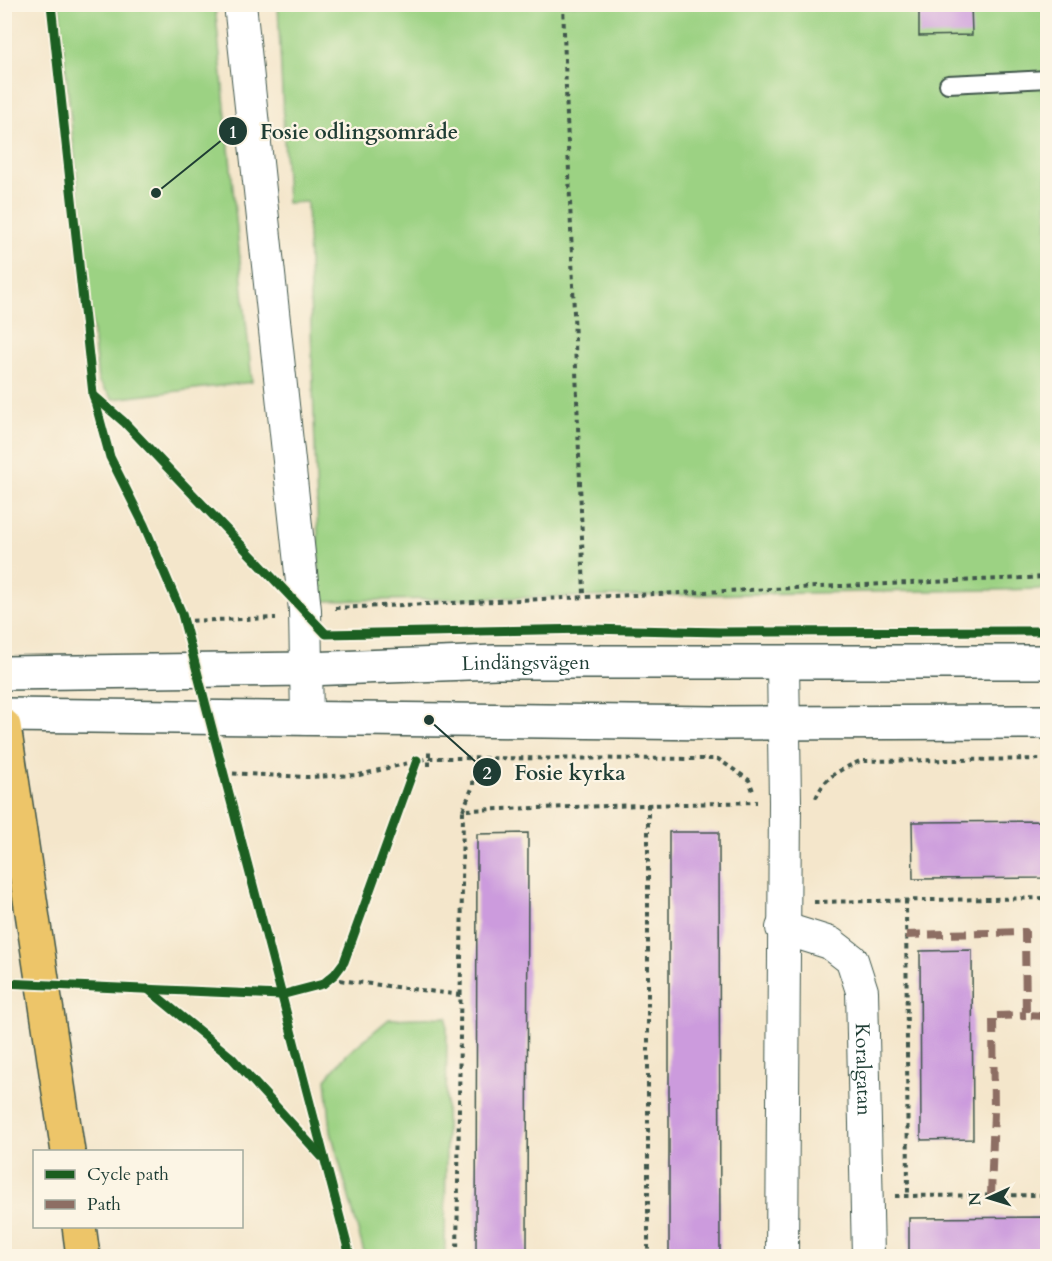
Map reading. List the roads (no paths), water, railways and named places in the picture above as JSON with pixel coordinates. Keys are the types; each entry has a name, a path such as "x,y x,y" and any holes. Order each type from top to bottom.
{"highway":[{"path":"4,726 68,1150"},
{"path":"79,1228 83,1257"}],"street":[{"path":"240,4 305,609 307,719"},
{"name":"Lindängsvägen","path":"4,673 307,669 495,663 1047,663"},
{"path":"782,1257 783,916 771,802 783,723 783,663"},
{"path":"4,715 92,714 307,719 783,723 1047,722"},
{"name":"Koralgatan","path":"783,916 830,943 852,960 862,991 868,1257"}],"lane":[{"path":"948,84 1047,79"}],"place":[{"name":"Fosie odlingsområde","path":"156,193"},
{"name":"Fosie kyrka","path":"429,720"}]}
